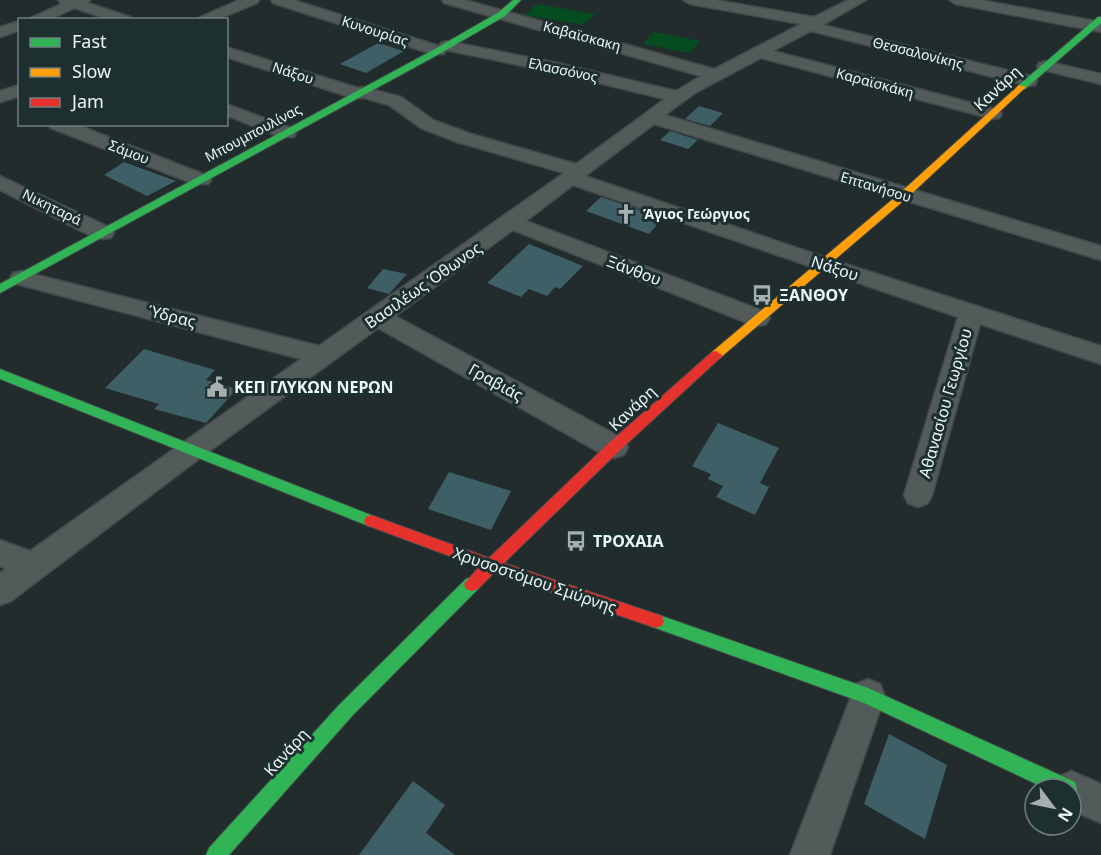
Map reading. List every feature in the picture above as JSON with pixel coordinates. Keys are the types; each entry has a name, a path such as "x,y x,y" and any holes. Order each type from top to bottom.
{"street":[{"path":"206,18 252,0"},
{"name":"Κυνουρίας","path":"278,0 442,49"},
{"name":"Καβαϊσκακη","path":"448,0 715,75"},
{"name":"Μπουμπουλίνας","path":"0,289 442,49 502,14 517,0"},
{"name":"Θεσσαλονίκης","path":"690,0 811,24 1029,81"},
{"name":"Βασιλέως Όθωνος","path":"0,591 190,450 511,222 680,97 757,52 859,0"},
{"path":"956,0 1098,24"},
{"path":"37,18 74,1 120,18"},
{"name":"Κανάρη","path":"216,855 346,710 489,566 614,447 758,318 904,195 1045,66 1098,24"},
{"path":"0,32 18,26"},
{"name":"Ελασσόνος","path":"442,49 557,68 680,97"},
{"name":"Καραϊσκάκη","path":"757,52 993,114"},
{"name":"Νάξου","path":"228,53 395,101 427,124 575,174 822,264 972,311 1101,355"},
{"path":"1045,66 1101,79"},
{"path":"0,97 18,91"},
{"path":"0,103 18,109"},
{"path":"228,110 288,133"},
{"name":"Επτανήσου","path":"651,117 1101,253"},
{"name":"Σάμου","path":"62,126 201,180"},
{"name":"Νικηταρά","path":"0,182 103,233"},
{"name":"Ξάνθου","path":"511,222 758,318"},
{"name":"Ύδρας","path":"21,278 323,356"},
{"name":"Αθανασίου Γεωργίου","path":"918,495 972,311"},
{"name":"Γραβιάς","path":"377,317 614,447"},
{"name":"Χρυσοστόμου Σμύρνης","path":"0,374 489,566 729,645 868,696 1042,777"},
{"path":"0,553 35,566"},
{"path":"810,855 868,696"},
{"name":"Χρυσοστόμου Σμύρνης","path":"1083,796 1101,804"}],"green space":[{"path":"537,4 595,14 583,25 525,15"},
{"path":"654,32 700,41 690,53 643,44"}],"building":[{"path":"378,43 404,51 366,73 340,64"},
{"path":"699,106 723,113 710,126 685,119"},
{"path":"670,131 698,140 688,149 660,140"},
{"path":"124,162 176,181 147,196 104,175"},
{"name":"Άγιος Γεώργιος","path":"601,197 663,218 649,234 586,211"},
{"path":"529,244 583,266 560,289 555,287 547,296 529,289 521,297 487,283"},
{"path":"383,269 407,274 389,294 367,288"},
{"path":"144,349 215,370 206,380 237,389 206,423 154,409 159,404 105,388"},
{"path":"718,423 779,448 760,483 769,487 755,515 716,497 723,486 708,479 711,474 692,466"},
{"path":"449,472 511,491 491,530 428,509"},
{"path":"889,734 947,765 925,839 864,804"},
{"path":"413,781 445,805 426,833 455,855 359,855"}],"traffic: fast":[{"path":"0,289 438,51 502,14 517,0"},
{"path":"1022,87 1101,19"},
{"path":"0,374 371,521"},
{"path":"216,855 346,710 472,584"},
{"path":"656,621 868,696 1042,777"}],"traffic: slow":[{"path":"716,355 904,195 1022,87"}],"traffic: jam":[{"path":"472,584 614,447 716,355"},
{"path":"371,521 520,576 656,621"}],"place":[{"name":"Άγιος Γεώργιος","path":"626,214"},
{"name":"ΞΑΝΘΟΥ","path":"762,295"},
{"name":"ΚΕΠ ΓΛΥΚΩΝ ΝΕΡΩΝ","path":"217,387"},
{"name":"ΤΡΟΧΑΙΑ","path":"576,541"}]}
